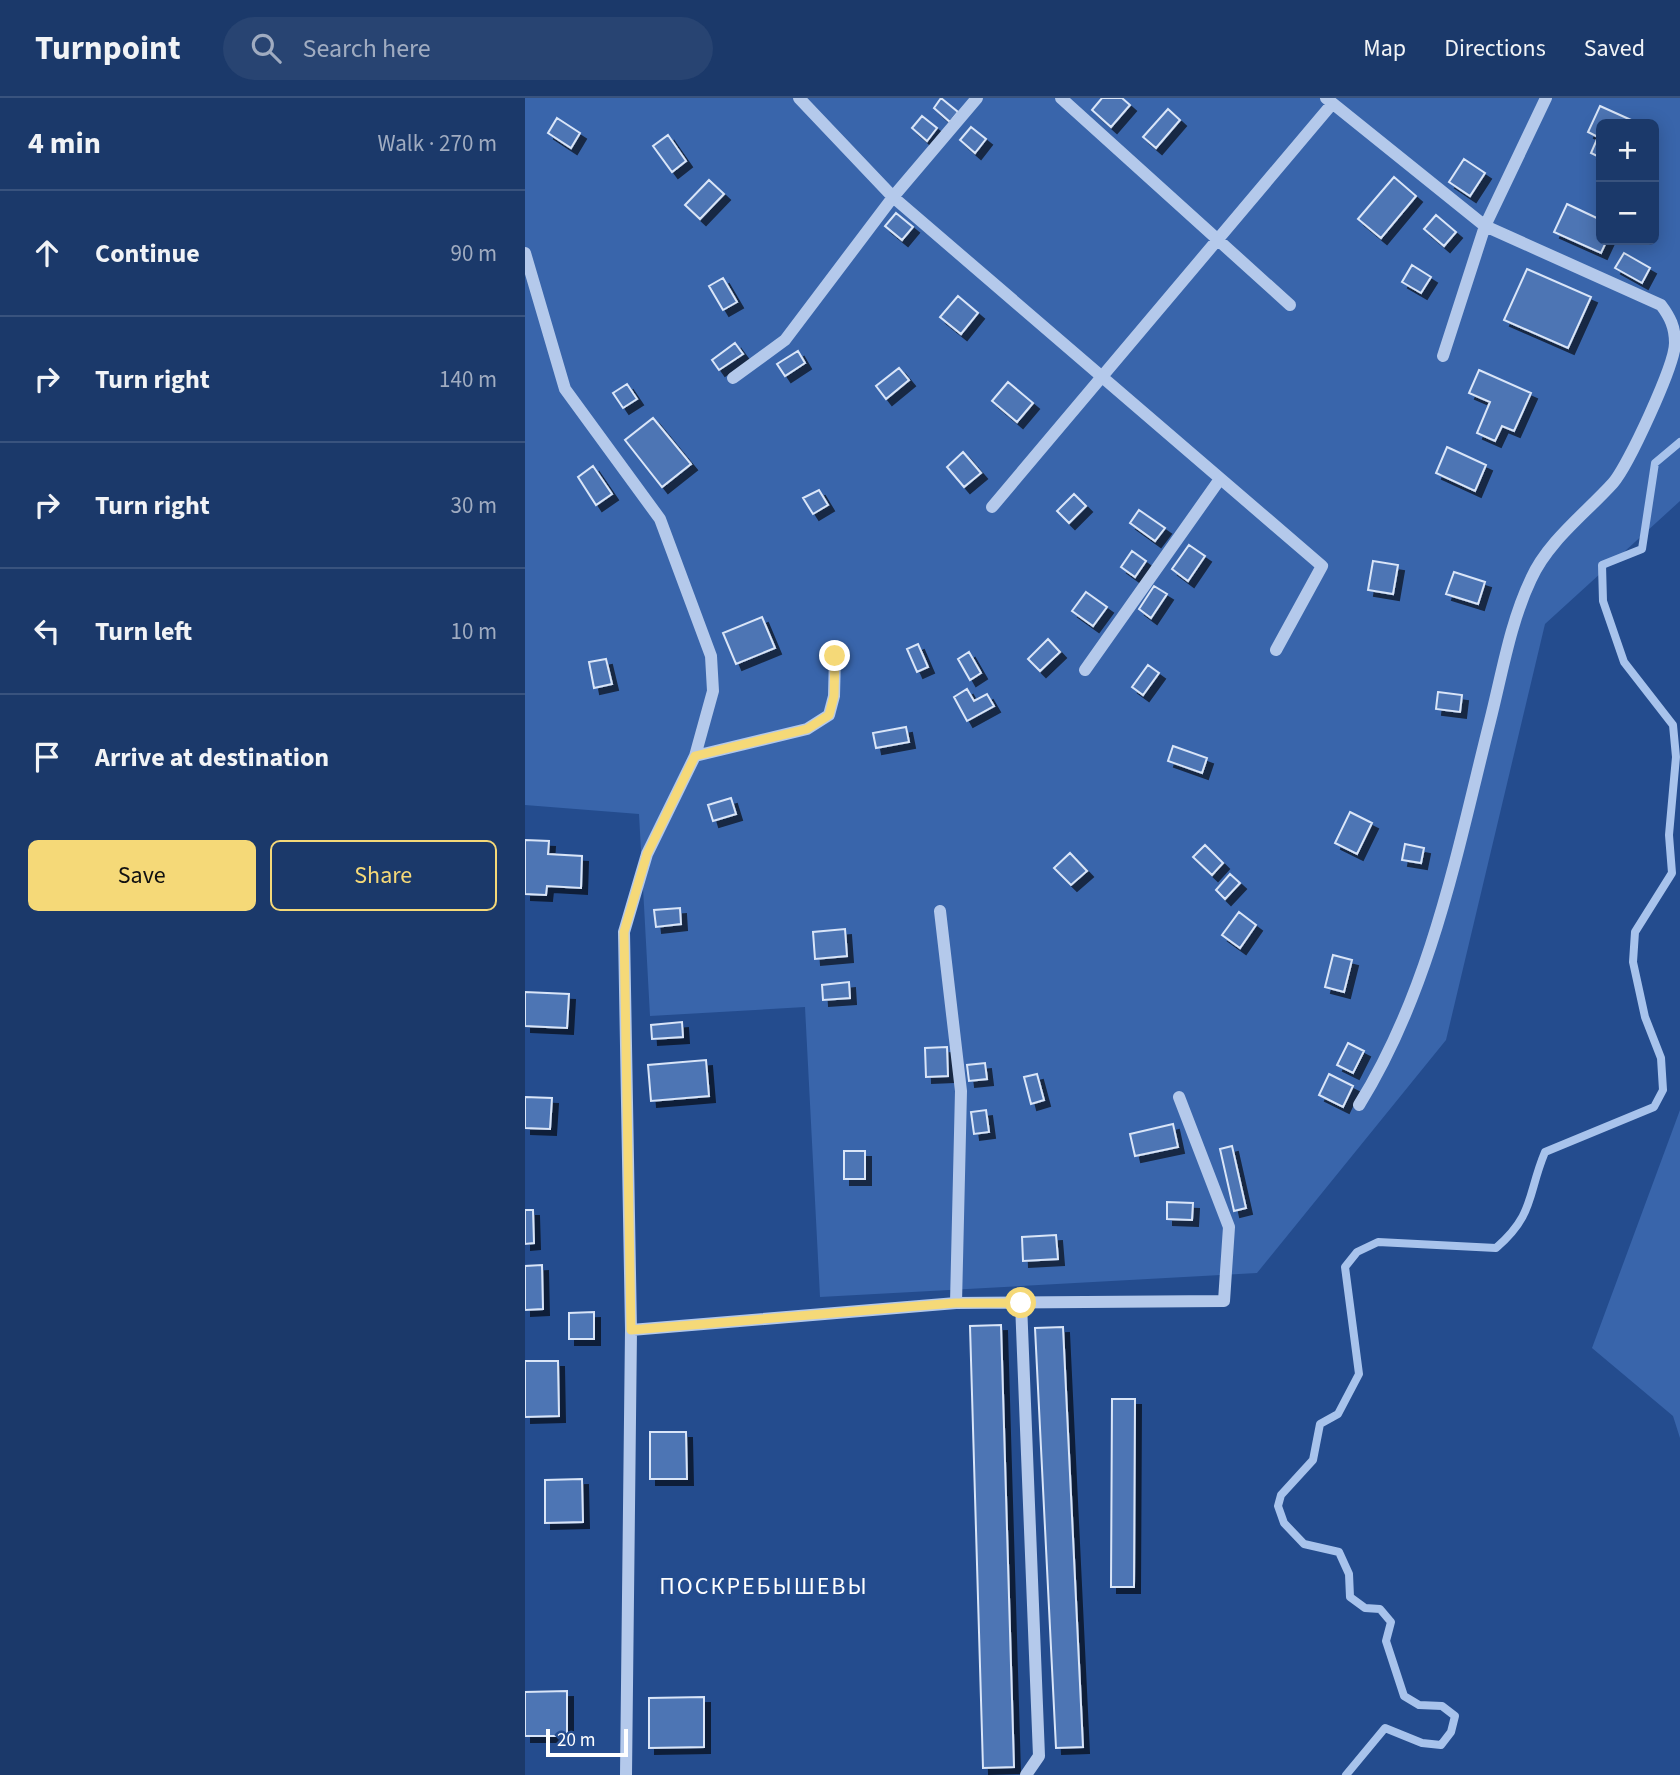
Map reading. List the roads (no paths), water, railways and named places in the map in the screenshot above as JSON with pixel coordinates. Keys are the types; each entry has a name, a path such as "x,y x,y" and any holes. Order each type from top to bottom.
{"street":[{"path":"799,98 893,197 1104,375 1322,566 1276,650"},
{"path":"733,378 785,340 893,197 977,98"},
{"path":"1061,98 1290,305"},
{"path":"1443,356 1485,226 1546,98"},
{"path":"992,507 1329,101 1485,226 1661,305 1673,321 1675,345 1667,378 1616,480 1548,552 1520,601 1454,866 1417,991 1383,1066 1359,1105"},
{"path":"525,253 565,389 660,519 711,656 713,691 695,756 647,854 624,932 631,1330 626,1775"},
{"path":"1085,670 1220,479"},
{"path":"695,756 807,729 829,715 834,696 835,656"},
{"path":"940,911 961,1091 955,1303"},
{"path":"631,1330 955,1303 1224,1301 1229,1227 1179,1097"},
{"path":"1021,1303 1039,1756 1026,1775"}],"waterway":[{"path":"1346,1775 1385,1728 1422,1743 1441,1745 1451,1732 1455,1716 1442,1706 1419,1705 1404,1696 1386,1641 1391,1622 1380,1609 1365,1608 1350,1597 1349,1574 1339,1552 1304,1544 1284,1523 1278,1506 1281,1495 1313,1460 1320,1424 1338,1414 1359,1374 1345,1267 1357,1252 1378,1242 1496,1248 1509,1236 1524,1214 1545,1152 1654,1107 1663,1090 1661,1058 1645,1017 1633,962 1635,932 1672,873 1669,835 1676,757 1673,725 1624,662 1603,601 1602,565 1642,549 1655,463 1680,442"}],"district":[{"name":"ПОСКРЕБЫШЕВЫ","path":"764,1586"}]}
